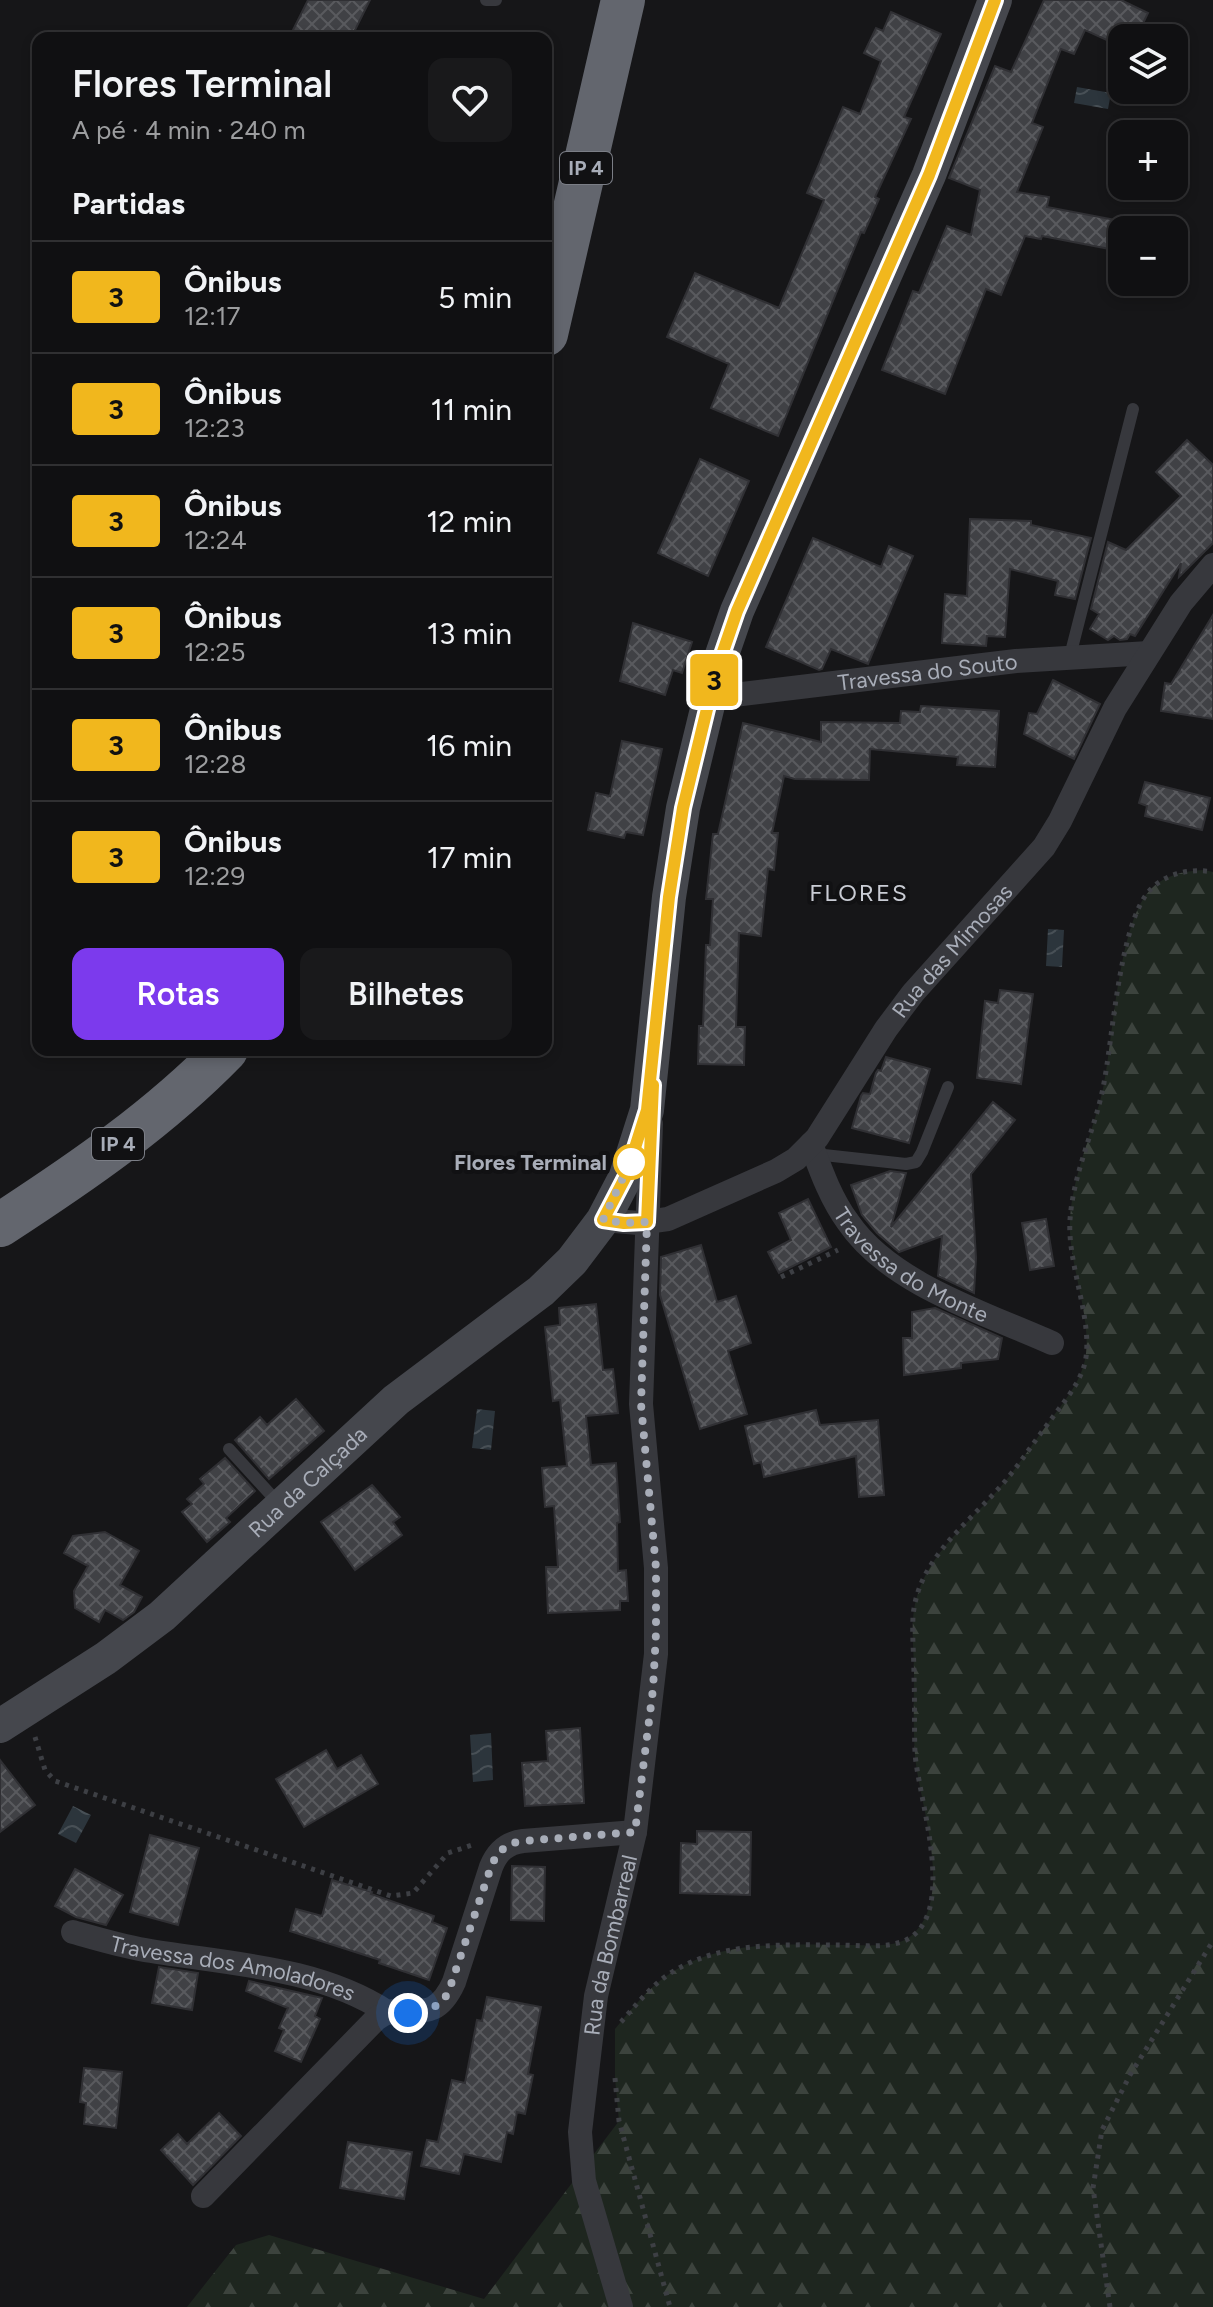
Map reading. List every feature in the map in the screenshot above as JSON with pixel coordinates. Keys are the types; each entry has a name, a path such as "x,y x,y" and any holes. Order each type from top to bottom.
{"highway":[{"name":"IP 4","path":"552,198 598,0"},
{"name":"IP 4","path":"552,308 623,0"},
{"name":"IP 4","path":"0,1196 84,1143 154,1085 183,1056"},
{"name":"IP 4","path":"0,1225 81,1173 149,1120 219,1056"}],"street":[{"name":"Rua da Calçada","path":"14,1718 106,1658 162,1616 396,1400 541,1291 572,1261 603,1220 626,1176 647,1110 663,945 676,851 709,698 731,626 925,185 995,0"},
{"name":"Rua das Mimosas","path":"603,1220 647,1222 678,1215 776,1171 813,1149 899,1010 1044,847 1060,821 1115,708 1181,603 1213,565"},
{"name":"Travessa do Souto","path":"709,698 1070,656 1149,653"},
{"name":"Rua da Bombarreal","path":"621,2307 591,2210 581,2165 582,2099 596,1996 635,1832 656,1644 656,1568 641,1404 654,1058"},
{"name":"Travessa do Monte","path":"813,1149 840,1210 876,1255 908,1278 1052,1343"},
{"path":"203,2196 376,2019 387,2012 420,2013 444,1999 454,1982 491,1867 506,1846 523,1841 635,1832"},
{"name":"Travessa dos Amoladores","path":"73,1932 148,1951 295,1974 359,1997 387,2012"}],"lane":[{"path":"486,0 496,0"},
{"path":"1070,656 1133,409"},
{"path":"813,1149 906,1164 916,1162 948,1087"},
{"path":"229,1449 281,1506"}],"path":[{"path":"615,2029 645,1995 669,1974 705,1957 757,1945 878,1945 906,1940 925,1923 932,1894 932,1862 915,1757 913,1615 919,1585 935,1557 1003,1484 1067,1397 1080,1374 1087,1338 1071,1256 1070,1220 1075,1185 1102,1091 1130,928 1150,890 1165,879 1184,871 1213,872"},
{"path":"781,1277 861,1239"},
{"path":"14,1718 55,1781 391,1896 405,1896 416,1891 452,1850 475,1845 506,1846"},
{"path":"1110,2307 1093,2188 1102,2130 1130,2075 1213,1941"},
{"path":"615,2065 619,2121 670,2307"}],"green space":[{"path":"1204,870 1213,872 1213,2307 187,2307 236,2245 269,2235 484,2299 619,2121 615,2029 653,1987 689,1963 734,1949 781,1945 891,1944 911,1936 924,1919 931,1899 933,1875 914,1744 913,1625 919,1590 937,1556 1010,1475 1078,1380 1084,1364 1086,1331 1070,1238 1070,1221 1079,1171 1103,1089 1123,956 1130,930 1149,891 1175,875"}],"water":[{"path":"1077,87 1108,92 1108,109 1074,103"},
{"path":"1048,929 1064,930 1062,967 1046,966"},
{"path":"477,1409 495,1411 491,1450 472,1448"},
{"path":"491,1733 493,1780 473,1782 470,1735"},
{"path":"73,1806 91,1815 76,1843 58,1834"}],"building":[{"path":"308,0 370,0 354,32 293,30"},
{"path":"1044,0 1121,0 1148,13 1143,24 1108,24 1108,41 1085,30 1074,54 1061,49 1032,123 1043,127 1017,192 1049,197 1047,207 1108,219 1108,249 1042,236 1041,239 1025,236 1001,295 986,289 945,394 882,370 913,291 919,293 947,226 971,235 980,190 949,178 995,66 1011,72"},
{"path":"891,12 941,34 904,117 911,119 875,197 879,199 864,233 861,232 778,436 711,408 729,364 667,337 695,273 779,308 824,200 807,193 843,107 860,114 881,61 864,53 876,28 883,31"},
{"path":"1187,440 1213,465 1213,543 1179,577 1181,563 1135,636 1130,634 1127,639 1120,640 1114,636 1108,640 1090,629 1099,614 1091,609 1108,542 1126,550 1181,496 1156,472"},
{"path":"700,459 749,481 708,576 658,553"},
{"path":"970,519 1031,521 1031,525 1091,538 1075,599 1055,595 1058,581 1010,569 1005,637 987,636 986,646 942,643 945,594 967,596"},
{"path":"813,538 881,567 889,546 913,556 868,664 831,649 819,670 766,647"},
{"path":"1213,615 1213,719 1161,711 1165,683 1171,684"},
{"path":"633,623 692,642 682,673 673,670 665,695 620,681"},
{"path":"1053,680 1100,704 1074,759 1024,734 1029,713 1037,714"},
{"path":"921,706 999,711 995,767 957,765 958,757 870,749 869,780 795,779 784,776 772,833 778,833 774,870 768,869 761,936 739,933 736,1027 745,1027 744,1065 698,1064 699,1026 703,1026 706,945 710,945 713,899 706,899 713,834 718,834 743,723 821,742 821,722 900,723 901,711 920,712"},
{"path":"622,741 662,749 643,835 626,832 624,838 588,830 596,793 610,796"},
{"path":"1145,782 1210,798 1202,830 1145,816 1147,806 1139,803"},
{"path":"1000,990 1033,994 1021,1084 977,1078 985,1001 998,1003"},
{"path":"886,1057 930,1069 909,1143 852,1128 861,1096 863,1093 870,1094 876,1073 881,1071"},
{"path":"993,1102 1015,1120 971,1174 976,1258 974,1293 938,1276 942,1236 899,1252 862,1215 851,1185 890,1171 906,1173 891,1227"},
{"path":"808,1199 831,1247 779,1273 768,1252 791,1240 779,1213"},
{"path":"1046,1219 1054,1266 1030,1270 1022,1223"},
{"path":"701,1245 717,1302 736,1296 751,1343 728,1351 747,1414 700,1429 660,1295 661,1257"},
{"path":"596,1304 603,1370 613,1369 618,1413 586,1416 591,1465 616,1463 620,1522 617,1523 618,1571 626,1570 628,1601 620,1601 620,1610 548,1613 546,1567 558,1567 554,1506 545,1507 542,1468 567,1466 560,1400 553,1401 545,1327 560,1325 559,1308"},
{"path":"935,1308 1002,1338 998,1359 961,1363 961,1368 904,1375 903,1338 912,1338 912,1312"},
{"path":"296,1399 324,1431 269,1479 235,1440 260,1417 267,1425"},
{"path":"816,1410 820,1425 878,1420 884,1495 859,1497 856,1456 764,1477 761,1462 754,1464 745,1426"},
{"path":"225,1458 255,1491 226,1518 230,1522 207,1542 182,1512 192,1504 187,1499 204,1484 200,1479"},
{"path":"372,1485 400,1517 393,1522 402,1535 355,1570 321,1522"},
{"path":"105,1532 139,1551 120,1585 142,1597 134,1612 123,1620 105,1610 99,1622 75,1608 74,1591 88,1566 64,1553 73,1536"},
{"path":"580,1728 584,1803 525,1806 522,1763 548,1761 546,1731"},
{"path":"326,1750 337,1769 361,1755 378,1784 304,1827 276,1779"},
{"path":"0,1760 35,1805 0,1832"},
{"path":"697,1831 751,1832 750,1895 680,1893 681,1843 697,1844"},
{"path":"150,1835 199,1848 178,1925 130,1912"},
{"path":"512,1866 545,1867 544,1921 511,1920"},
{"path":"75,1869 123,1895 106,1925 76,1917 55,1906"},
{"path":"332,1880 434,1916 432,1922 447,1928 429,1980 379,1963 380,1960 290,1931 296,1909 322,1916"},
{"path":"159,1967 198,1973 192,2010 152,2003"},
{"path":"249,1981 322,1998 315,2016 320,2019 301,2062 275,2051 284,2030 279,2028 288,2008 246,1991"},
{"path":"487,1997 541,2007 528,2074 533,2075 525,2114 517,2112 513,2134 507,2132 501,2162 464,2154 459,2174 421,2166 427,2140 438,2142 452,2080 465,2083 477,2020 482,2021"},
{"path":"84,2068 122,2072 116,2128 84,2124 86,2103 80,2102"},
{"path":"219,2113 241,2136 193,2185 161,2150 178,2134 187,2144"},
{"path":"348,2142 412,2152 404,2199 340,2188"}],"bus line":[{"name":"3","path":"653,1085 647,1222 603,1220 626,1176 647,1110 653,1074 663,945 676,851 687,790 721,656 737,611 929,175 995,0"}],"place":[{"name":"Flores Terminal","path":"631,1162"}],"district":[{"name":"FLORES","path":"859,893"}],"route":[{"path":"408,2013 433,2008 448,1993 491,1867 506,1846 523,1841 635,1832 656,1654 656,1568 641,1404 647,1222 603,1220 635,1152 631,1162"}]}
